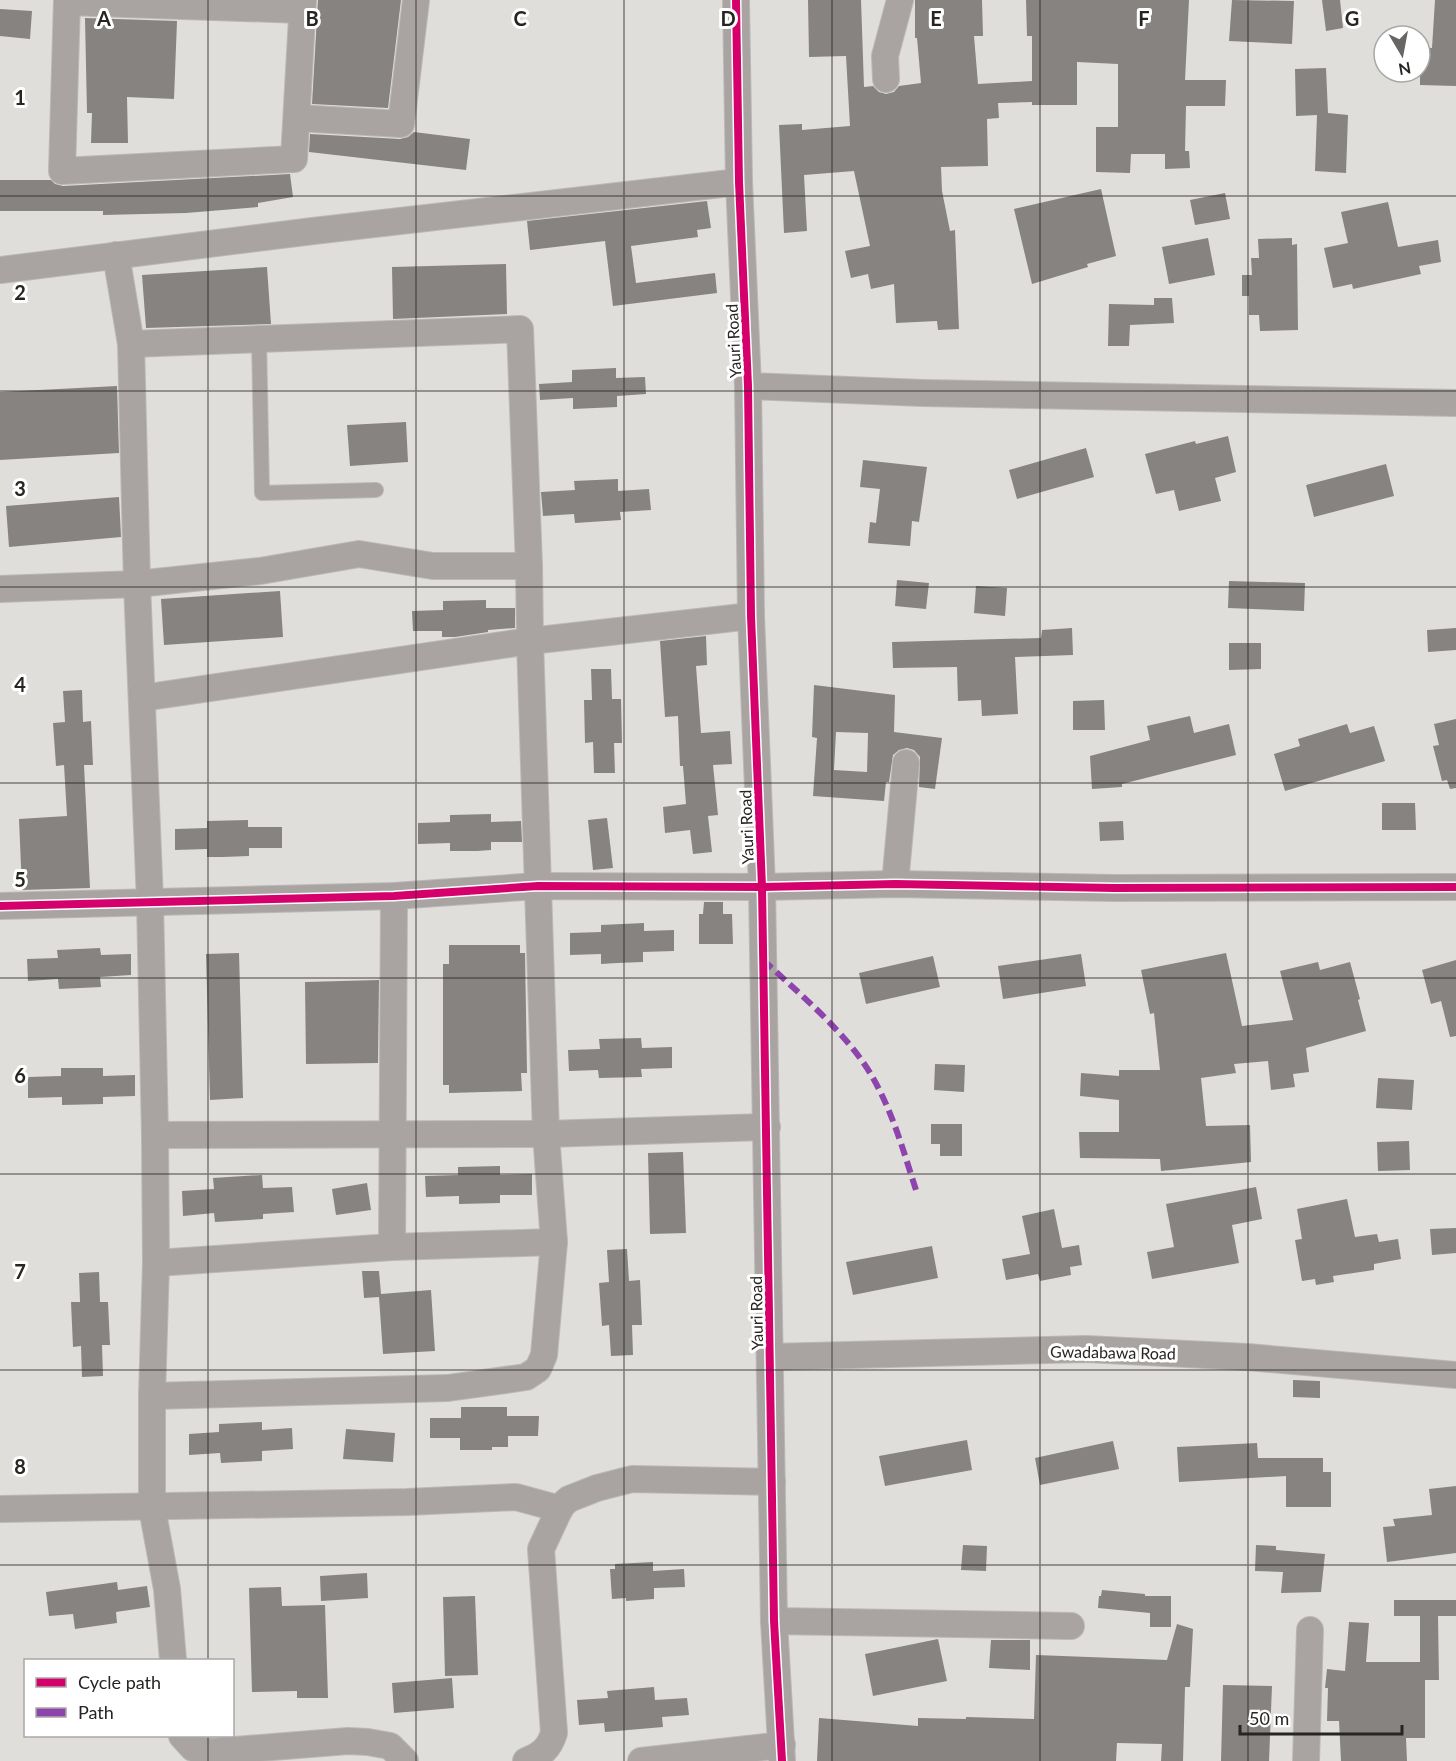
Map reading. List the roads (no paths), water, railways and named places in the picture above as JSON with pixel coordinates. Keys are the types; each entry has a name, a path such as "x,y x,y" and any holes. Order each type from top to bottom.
{"street":[{"path":"297,118 401,124 416,0"},
{"name":"Yauri Road","path":"736,0 739,182 748,386 751,615 762,886 774,1621 782,1753"},
{"path":"886,79 885,56 900,0"},
{"path":"67,1 303,5 297,118 294,159 63,171 67,1"},
{"path":"0,270 739,182"},
{"path":"116,255 131,344 137,584 150,902 156,1263 152,1396 152,1508 167,1589 173,1659"},
{"path":"131,344 520,329 546,1134 554,1242 544,1354 538,1369 526,1377 448,1388 152,1396"},
{"path":"748,386 935,393 1456,403"},
{"path":"0,589 137,584 260,571 359,554 433,566 529,566"},
{"path":"142,698 530,641 751,615"},
{"path":"895,884 906,764"},
{"path":"0,906 394,896 538,886 895,884 1115,888 1456,887"},
{"path":"392,1247 394,896"},
{"path":"155,1135 546,1134 767,1127"},
{"path":"156,1263 392,1247 554,1242"},
{"name":"Gwadabawa Road","path":"770,1357 1086,1349 1247,1357 1456,1375"},
{"path":"536,1759 550,1746 555,1733 541,1549 560,1509 569,1499 597,1488 632,1479 772,1482"},
{"path":"0,1509 152,1508 516,1497 560,1509"},
{"path":"774,1621 1071,1626"},
{"path":"1306,1761 1310,1630"},
{"path":"183,1737 193,1748 210,1752 348,1741 368,1742 390,1746 405,1761"},
{"path":"641,1761 782,1753"}],"lane":[{"path":"259,339 262,493 376,490"}]}
